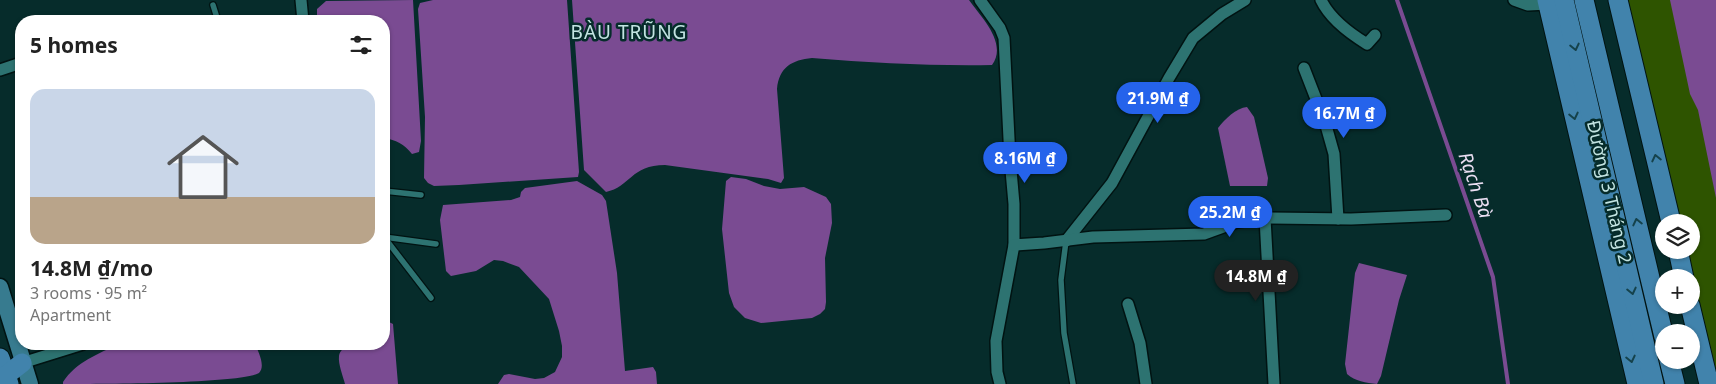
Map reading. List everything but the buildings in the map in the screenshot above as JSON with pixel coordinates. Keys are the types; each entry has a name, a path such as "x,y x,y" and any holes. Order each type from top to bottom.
{"main road":[{"name":"Đường 3 Tháng 2","path":"1584,0 1661,324"},
{"path":"1618,0 1669,214"},
{"name":"Đường 3 Tháng 2","path":"1553,1 1637,384"},
{"name":"Đường 3 Tháng 2","path":"1553,1 1654,384"},
{"path":"0,287 15,339"},
{"path":"1692,314 1709,384"},
{"path":"18,350 30,384"},
{"path":"4,375 22,363"},
{"path":"1671,369 1675,384"}],"street":[{"path":"301,0 302,15"},
{"path":"980,0 1000,28 1004,38 1014,204 1014,245 996,341 997,372 1000,384"},
{"path":"1066,241 1112,183 1168,78 1193,38 1222,14 1245,0"},
{"path":"1321,0 1326,9 1352,35 1367,44 1375,35"},
{"path":"1514,0 1528,5 1553,1"},
{"path":"0,70 15,66"},
{"path":"1304,68 1325,122 1334,154 1338,219"},
{"path":"1014,245 1093,237 1204,234 1237,222 1265,218 1338,219 1446,215"},
{"path":"1265,218 1274,384"},
{"path":"1128,304 1140,343 1146,384"},
{"path":"22,363 64,350"}],"lane":[{"path":"213,5 216,15"},
{"path":"390,192 421,195"},
{"path":"390,238 436,244"},
{"path":"1066,241 1061,280 1064,333 1073,384"},
{"path":"390,245 431,298"}],"green space":[{"path":"1626,0 1716,0 1716,383 1700,314 1700,269 1689,269 1687,259 1700,259 1700,214 1676,214"}],"shaded area":[{"path":"413,0 421,141 419,152 412,154 399,143 390,140 390,15 317,15 317,9 326,1"},
{"path":"433,0 567,0 578,177 434,186 428,183 424,178 425,117 418,9 420,3"},
{"path":"572,0 969,0 986,22 995,39 996,57 992,65 902,64 812,58 798,61 784,70 778,81 784,178 781,183 768,179 665,165 654,166 638,172 621,186 606,192 584,170"},
{"path":"1670,0 1716,0 1716,198 1698,110 1690,94"},
{"path":"1247,107 1254,117 1268,178 1267,186 1230,186 1218,128 1235,112"},
{"path":"731,177 746,179 764,186 780,189 804,187 826,197 831,204 832,223 825,258 826,302 825,309 820,314 812,318 761,323 745,318 734,307 729,293 722,229 726,181"},
{"path":"577,181 602,195 606,201 617,273 625,371 653,367 656,372 657,384 498,384 504,375 509,374 535,379 544,378 555,372 562,357 562,346 549,299 519,267 503,261 494,260 476,271 451,276 446,271 440,220 443,205 511,200 520,197 521,192 525,188"},
{"path":"1359,263 1407,275 1399,300 1381,376 1377,384 1361,381 1350,376 1347,374 1345,364 1355,273"},
{"path":"390,322 393,324 398,384 345,384 339,363 341,351 390,350"},
{"path":"106,350 258,350 262,366 259,373 246,377 225,379 166,383 63,384 74,369"}],"waterway":[{"name":"Rạch Bà","path":"1397,0 1493,277 1508,384"}],"district":[{"name":"BÀU TRŨNG","path":"629,32"}]}
